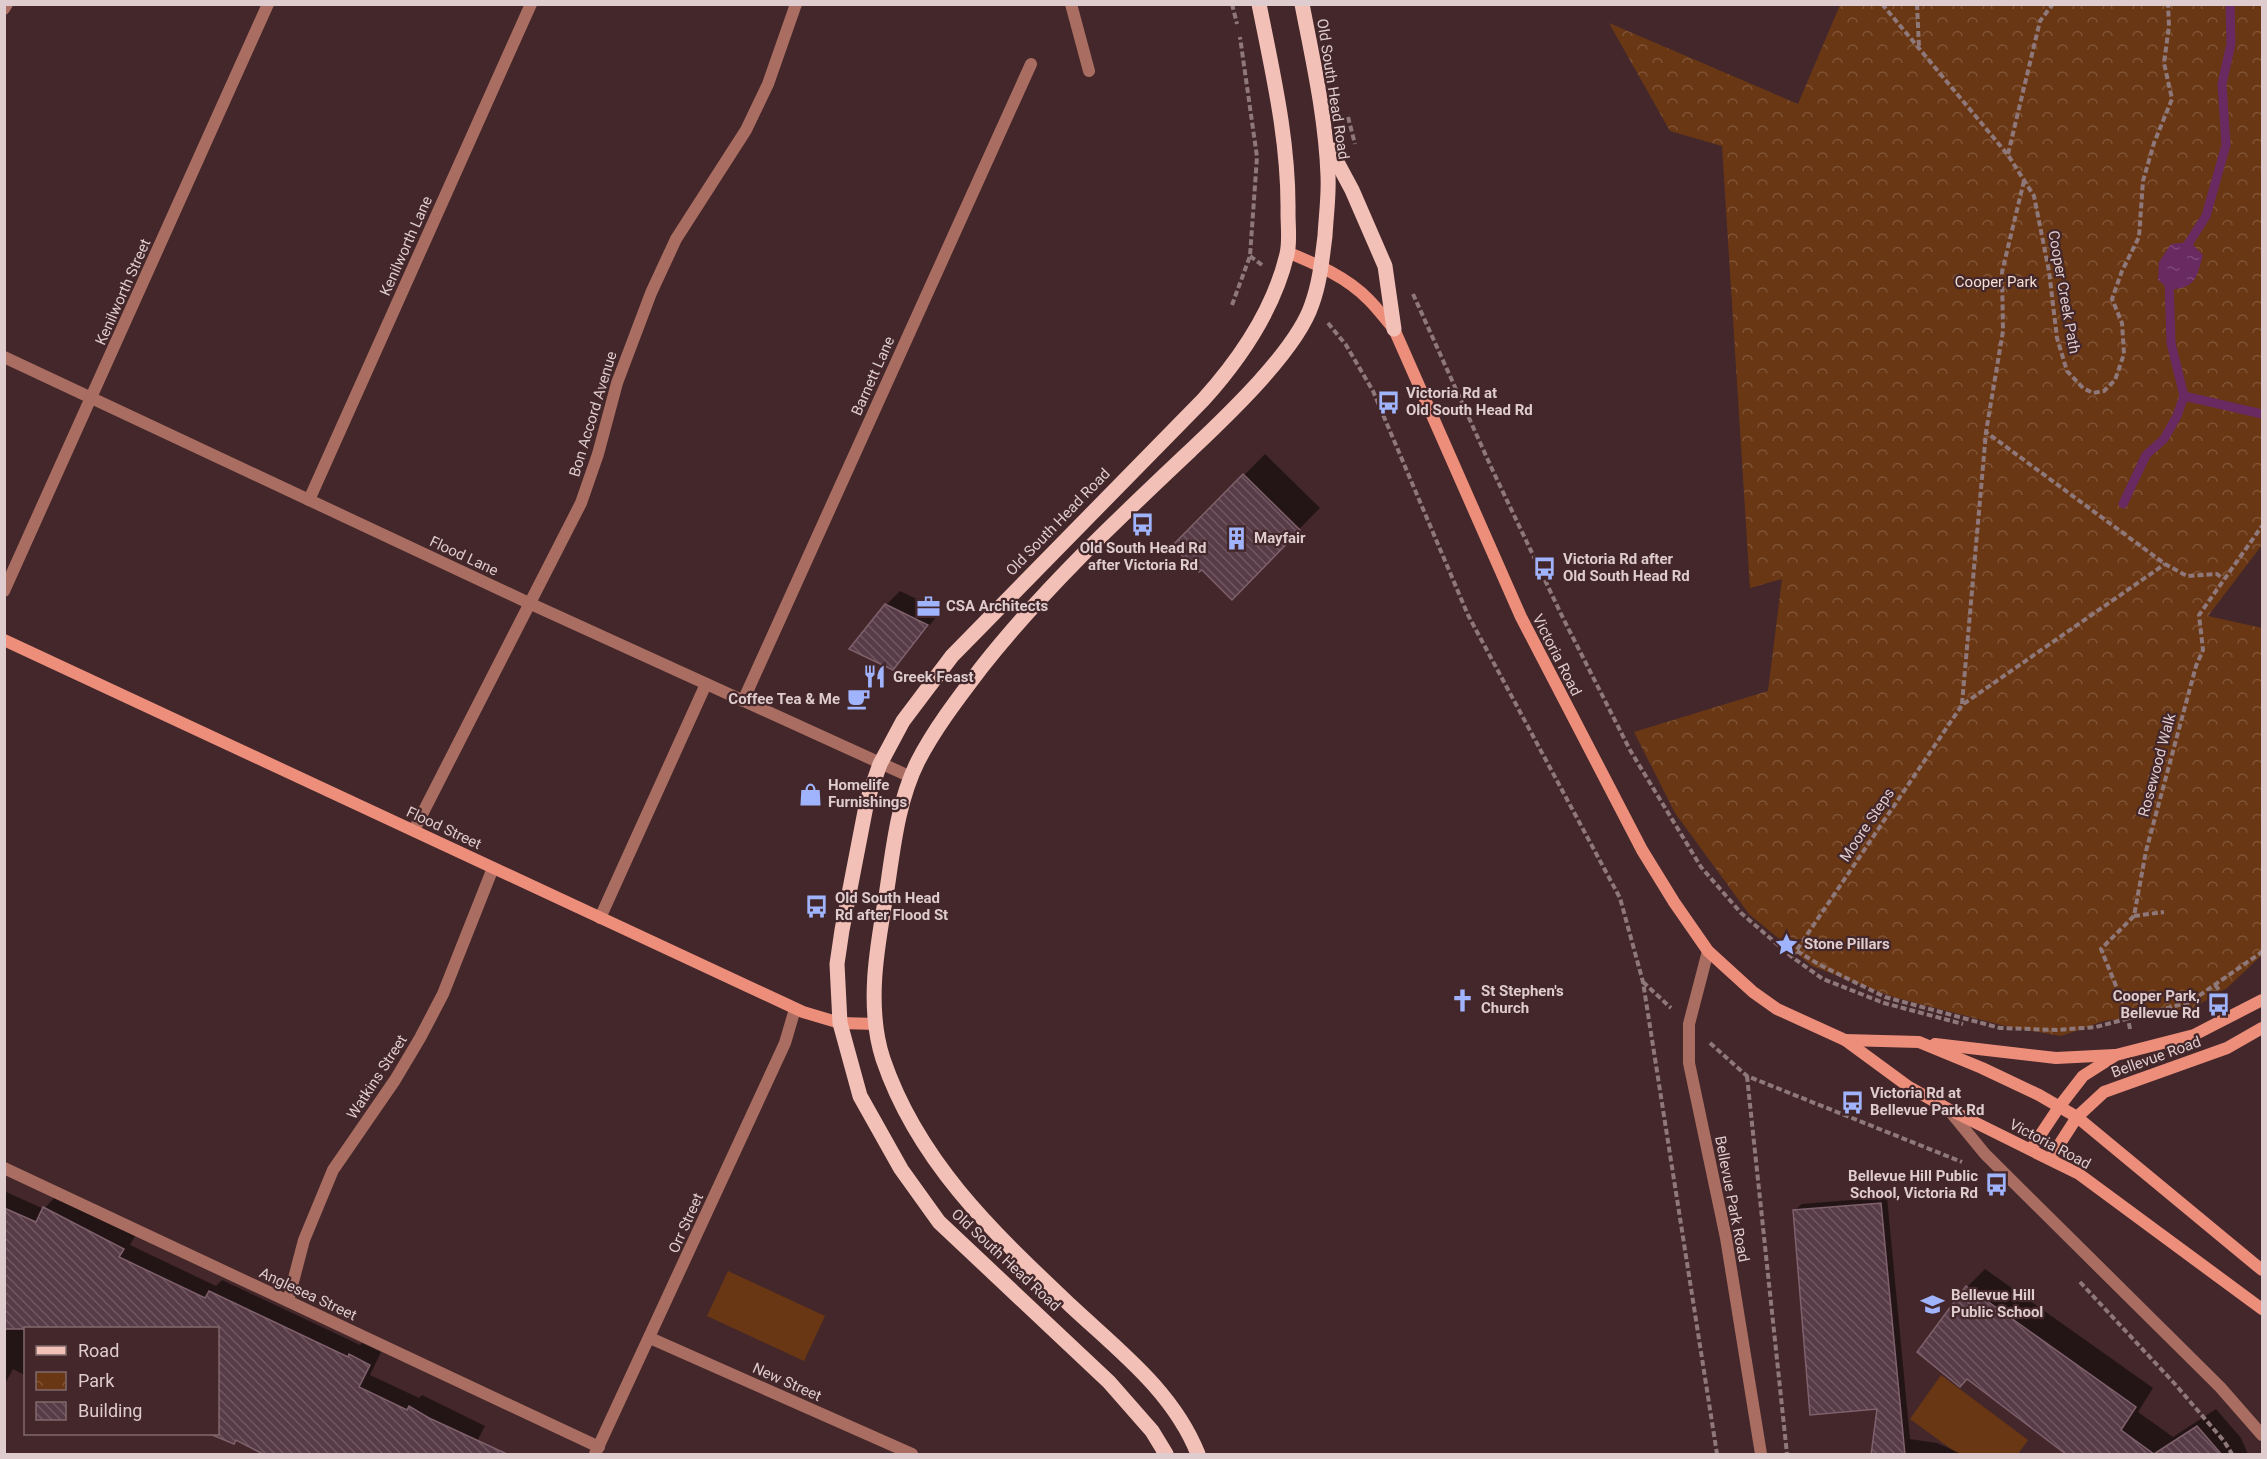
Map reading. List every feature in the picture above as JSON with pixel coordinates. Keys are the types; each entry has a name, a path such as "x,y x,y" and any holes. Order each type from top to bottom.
{"main road":[{"name":"Old South Head Road","path":"1166,1455 1152,1431 1109,1382 939,1222 901,1169 860,1096 840,1023 837,964 867,801 880,764 903,721 952,656 1226,375 1264,314 1279,279 1287,252 1288,196 1283,125 1259,4"},
{"name":"Old South Head Road","path":"1198,1455 1192,1440 1167,1400 1135,1364 1070,1304 966,1201 946,1177 925,1146 882,1057 877,1024 875,984 879,937 899,816 918,760 960,696 1036,603 1209,433 1280,356 1297,335 1311,308 1322,267 1328,178 1325,138 1302,4"},
{"path":"1325,138 1352,190 1385,266 1394,329"}],"street":[{"path":"4,9 7,4"},
{"name":"Kenilworth Street","path":"4,591 268,4"},
{"name":"Kenilworth Lane","path":"309,500 531,4"},
{"name":"Bon Accord Avenue","path":"414,830 581,502 598,454 620,374 651,293 676,239 746,130 768,84 796,4"},
{"path":"1071,4 1089,70"},
{"name":"Barnett Lane","path":"743,701 1031,64"},
{"name":"Victoria Road","path":"1287,252 1322,267 1368,298 1394,329 1521,617 1642,850 1708,951 1753,992 1777,1009 1845,1040 1910,1087 1948,1109 2079,1174 2262,1309"},
{"name":"Flood Lane","path":"4,357 531,604 911,777"},
{"name":"Flood Street","path":"4,639 795,1009 814,1017 840,1023 877,1024"},
{"path":"600,918 706,684"},
{"name":"Watkins Street","path":"288,1301 304,1240 333,1170 395,1080 420,1038 443,994 493,868"},
{"name":"Bellevue Park Road","path":"1708,951 1689,1024 1689,1063 1726,1238 1761,1455"},
{"name":"Bellevue Road","path":"2031,1149 2083,1076 2116,1055 2194,1035 2262,1000"},
{"name":"Orr Street","path":"597,1451 784,1042 795,1009"},
{"name":"Bellevue Road","path":"2050,1159 2077,1117 2104,1092 2227,1048 2262,1028"},
{"name":"Victoria Road","path":"1845,1040 1919,1042 1982,1068 2059,1107 2077,1117 2262,1270"},
{"path":"1919,1042 2056,1058 2116,1055"},
{"path":"1948,1109 1985,1154 2220,1387 2262,1435"},
{"name":"Anglesea Street","path":"4,1168 288,1301 597,1451"},
{"name":"New Street","path":"650,1338 912,1455"}],"path":[{"path":"1232,4 1240,34 1257,157 1250,256 1232,305"},
{"path":"1882,4 2008,155 2024,182 2002,272 2003,330 1986,432 1962,705"},
{"path":"1917,4 1919,48"},
{"path":"2008,155 2040,21 2053,4"},
{"name":"Cooper Creek Path","path":"2024,182 2034,196 2049,271 2057,338 2067,371 2083,388 2093,393 2104,391 2115,380 2124,354 2122,322 2112,299 2122,271 2139,237 2143,181 2154,143 2172,99 2164,63 2169,26 2168,4"},
{"path":"1346,110 1358,152"},
{"path":"1410,286 1497,480 1563,618 1630,750 1701,867 1741,913 1792,957 1823,979 1884,1003 2005,1035"},
{"path":"1332,327 1346,345 1373,391 1468,615 1620,898 1643,982 1717,1455"},
{"path":"1986,432 2165,564 2187,576 2217,574 2223,579"},
{"name":"Rosewood Walk","path":"2134,916 2146,851 2196,666 2203,650 2199,615 2262,526"},
{"path":"1962,705 2165,564"},
{"name":"Moore Steps","path":"1792,957 1962,705"},
{"path":"2127,1013 2101,949 2134,916 2164,912"},
{"path":"1797,951 1885,997 2000,1028 2057,1030 2096,1027 2190,1002 2262,952"},
{"path":"2216,985 2220,991"},
{"path":"1787,1455 1748,1076 1964,1163"},
{"path":"2072,1274 2174,1383 2224,1441 2232,1455"}],"green space":[{"name":"Cooper Park","path":"1840,5 2262,5 2262,545 2208,616 2262,628 2262,955 2227,988 2193,1008 2104,1021 2061,1036 2005,1026 1893,997 1812,966 1749,914 1675,813 1634,732 1768,691 1782,579 1750,588 1722,146 1670,131 1609,23 1798,104"},
{"path":"728,1271 825,1316 804,1361 707,1316"},
{"path":"1941,1375 2028,1440 2018,1454 1958,1454 1910,1419"}],"water":[{"path":"2190,242 2203,255 2197,275 2190,284 2170,290 2158,280 2159,262 2171,244"}],"building":[{"name":"Mayfair","path":"1243,474 1300,530 1232,600 1202,570 1199,572 1172,546"},
{"path":"885,604 928,625 893,670 849,649"},
{"path":"1881,1203 1905,1455 1871,1455 1877,1409 1810,1415 1793,1210"},
{"path":"43,1207 124,1249 119,1257 205,1298 209,1291 348,1357 349,1354 370,1365 359,1387 407,1410 409,1406 429,1418 509,1455 265,1455 236,1440 234,1444 212,1435 219,1435 219,1327 24,1327 24,1329 4,1329 4,1208 36,1222"},
{"path":"1966,1286 2136,1407 2121,1430 2154,1454 2197,1426 2222,1455 2067,1455 1967,1379 1960,1387 1917,1352"}],"waterway":[{"path":"2183,252 2206,216 2226,145 2222,84 2231,44 2230,4"},
{"path":"2123,504 2146,455 2164,439 2177,416 2184,396 2171,343 2169,279"},
{"path":"2184,396 2262,414"}],"place":[{"name":"Victoria Rd at Old South Head Rd","path":"1388,402"},
{"name":"Old South Head Rd after Victoria Rd","path":"1143,524"},
{"name":"Mayfair","path":"1236,538"},
{"name":"Victoria Rd after Old South Head Rd","path":"1545,568"},
{"name":"CSA Architects","path":"928,606"},
{"name":"Greek Feast","path":"875,677"},
{"name":"Coffee Tea & Me","path":"858,699"},
{"name":"Homelife Furnishings","path":"810,794"},
{"name":"Old South Head Rd after Flood St","path":"817,907"},
{"name":"Stone Pillars","path":"1786,944"},
{"name":"St Stephen's Church","path":"1463,1000"},
{"name":"Cooper Park, Bellevue Rd","path":"2218,1005"},
{"name":"Victoria Rd at Bellevue Park Rd","path":"1852,1102"},
{"name":"Bellevue Hill Public School, Victoria Rd","path":"1996,1185"},
{"name":"Bellevue Hill Public School","path":"1933,1304"}]}
